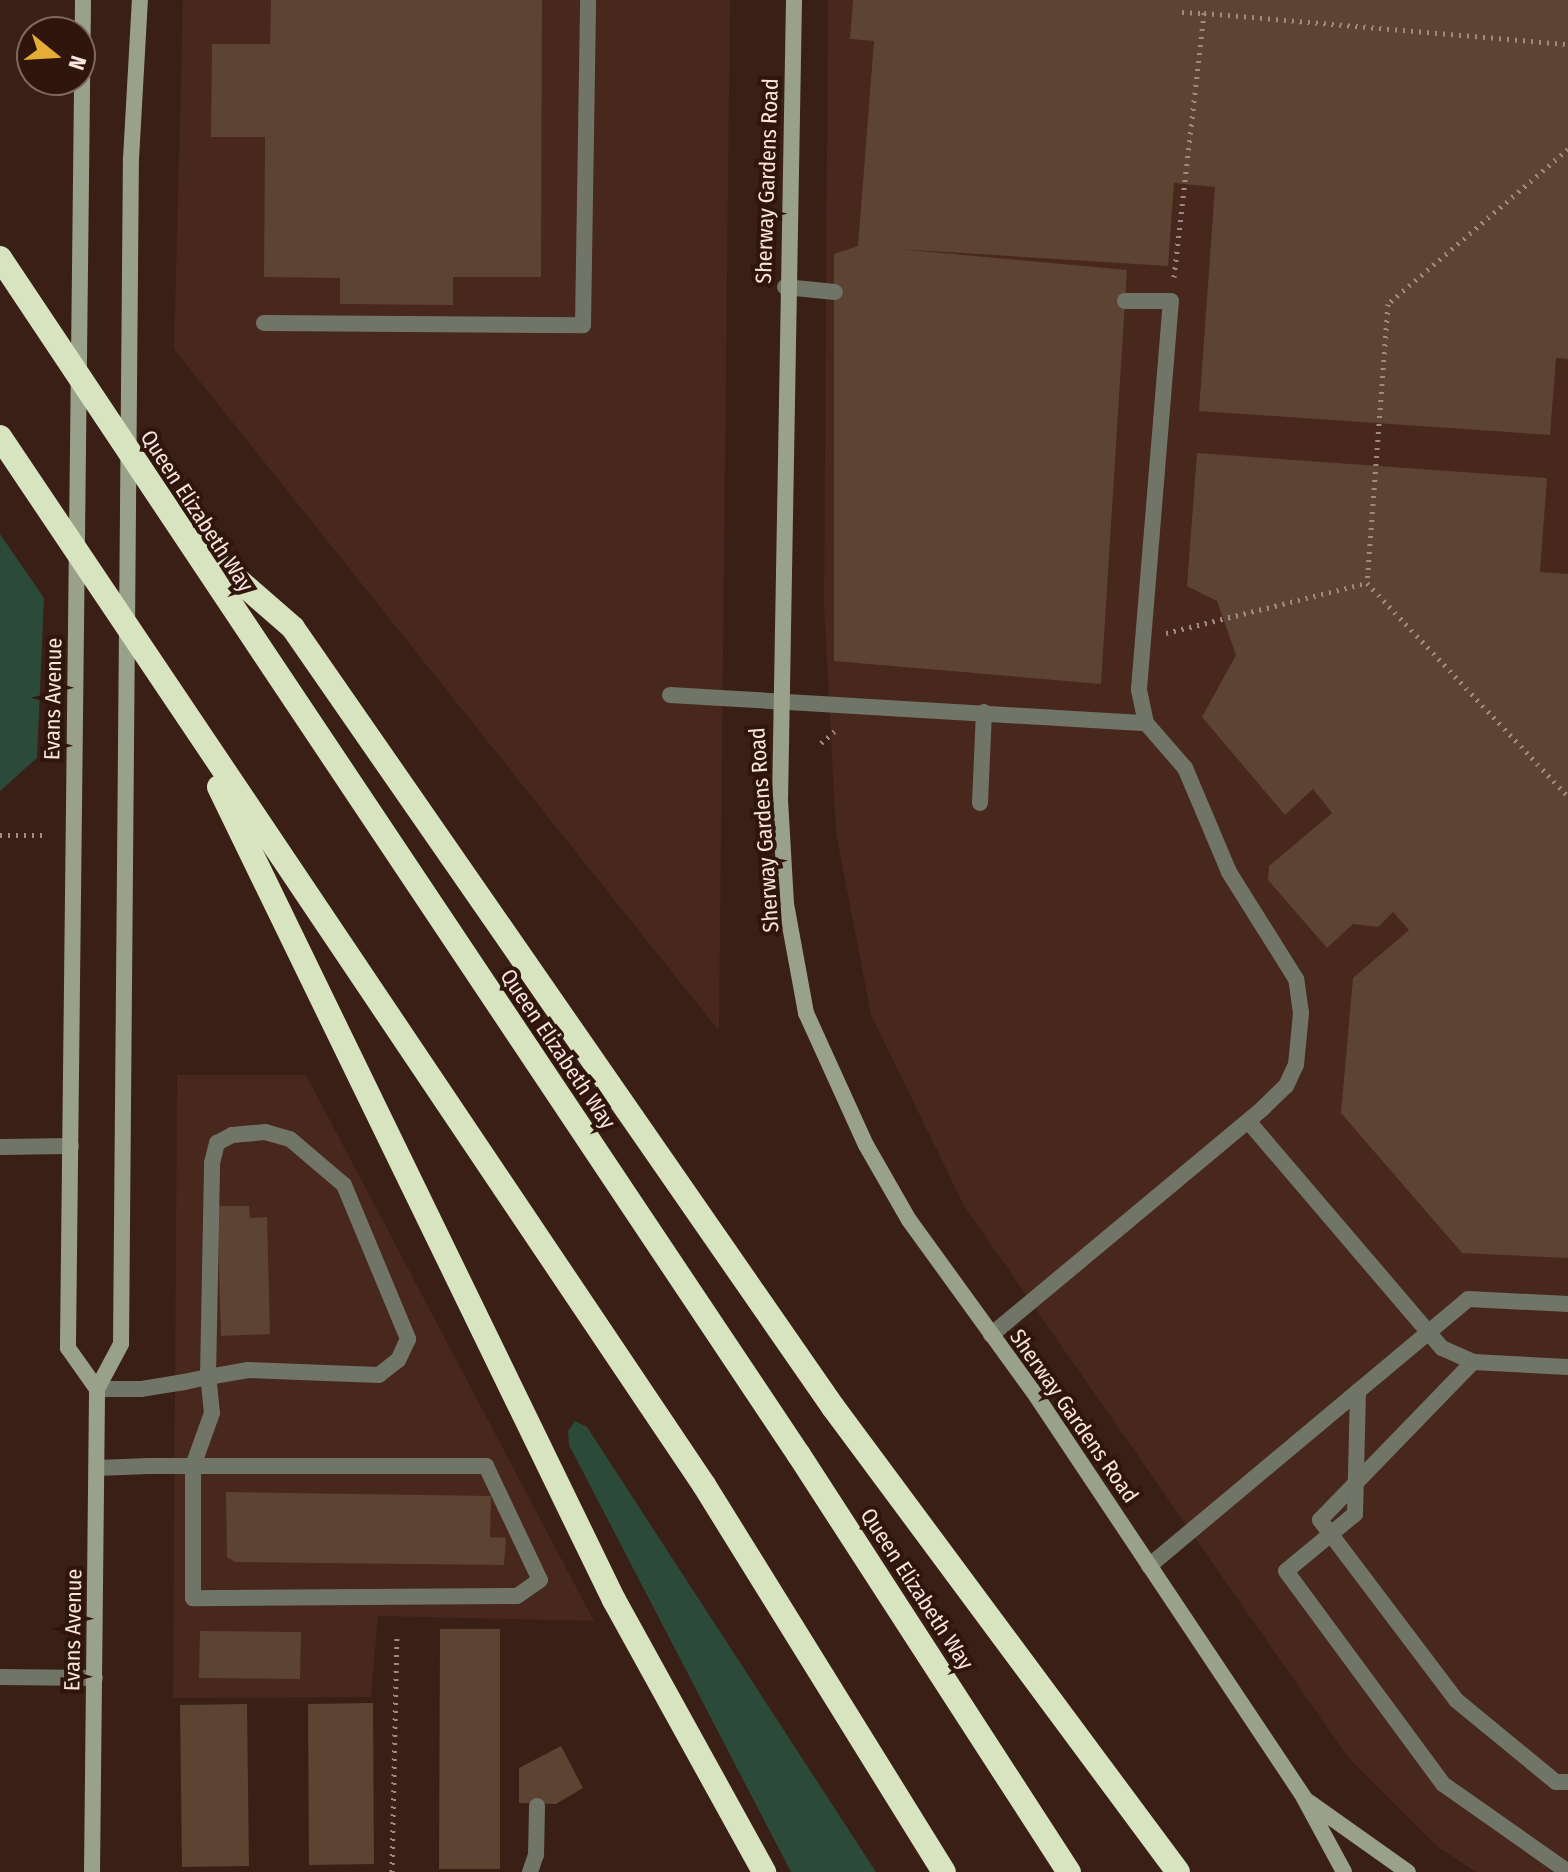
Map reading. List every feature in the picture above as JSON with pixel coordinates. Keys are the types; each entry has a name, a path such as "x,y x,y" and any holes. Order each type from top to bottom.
{"highway":[{"name":"Queen Elizabeth Way","path":"0,258 173,523 799,1455 1069,1872"},
{"path":"0,437 704,1485 944,1872"},
{"path":"173,523 293,628 833,1407 1178,1872"},
{"path":"185,716 614,1600 764,1872"}],"main road":[{"name":"Evans Avenue","path":"83,0 68,1348 97,1389"},
{"name":"Evans Avenue","path":"92,1872 97,1389 121,1344 122,893 131,159 140,0"},
{"name":"Sherway Gardens Road","path":"794,0 785,287 779,701 786,904 806,1013 866,1145 902,1208 1149,1566 1304,1798 1344,1872"},
{"name":"Sherway Gardens Road","path":"1304,1798 1408,1872"}],"street":[{"path":"264,323 583,325 588,0"},
{"path":"785,287 835,292"},
{"path":"991,1335 1248,1121 1293,1076 1300,997 1285,959 1229,872 1185,768 1146,723 1139,689 1171,301 1125,301"},
{"path":"670,695 1146,723"},
{"path":"980,803 984,712"},
{"path":"1248,1121 1442,1348 1473,1362 1568,1367"},
{"path":"97,1389 141,1389 208,1377 248,1370 379,1375 398,1360 408,1339 344,1185 290,1139 265,1132 232,1135 217,1143 212,1163 208,1377 212,1413 193,1466 193,1598 517,1596 540,1580 486,1466 193,1466 97,1468"},
{"path":"0,1147 71,1146"},
{"path":"1149,1566 1468,1299 1568,1304"},
{"path":"1473,1362 1320,1520 1456,1700 1556,1782 1568,1782"},
{"path":"1358,1391 1355,1514 1286,1571 1443,1784 1568,1872"},
{"path":"0,1677 95,1678"},
{"path":"530,1872 536,1855 537,1806"},
{"path":"536,1855 543,1872"}],"path":[{"path":"1182,12 1568,44"},
{"path":"1171,301 1204,13"},
{"path":"1568,149 1388,304 1367,583 1568,796"},
{"path":"1166,633 1367,583"},
{"path":"0,835 48,835"},
{"path":"392,1872 397,1638"}],"shaded area":[{"path":"183,0 730,0 719,1031 174,349"},
{"path":"828,0 1568,0 1568,1872 1476,1872 1438,1847 1347,1756 964,1206 871,1015 836,833 824,604"},
{"path":"177,1075 306,1075 594,1621 378,1616 371,1697 173,1698"}],"green space":[{"path":"0,534 44,598 37,758 0,791"},
{"path":"575,1421 587,1427 876,1872 791,1872 569,1445 568,1431"}],"building":[{"path":"271,0 542,0 541,277 453,277 453,305 340,304 340,278 264,277 265,137 211,137 212,44 270,44"},
{"path":"853,0 1568,0 1568,359 1556,358 1550,435 1199,411 1215,187 1174,183 1168,266 899,249 1127,270 1101,684 834,661 834,254 858,246 874,41 850,39"},
{"path":"1197,453 1547,478 1540,572 1568,574 1568,1258 1462,1253 1341,1113 1353,978 1409,930 1393,912 1378,927 1353,924 1327,948 1268,880 1269,866 1332,813 1313,789 1285,815 1202,717 1236,655 1217,601 1187,586"},
{"path":"217,1206 249,1206 250,1218 267,1217 270,1334 221,1336"},
{"path":"226,1492 491,1496 490,1537 506,1538 504,1565 235,1562 227,1557"},
{"path":"440,1629 500,1629 500,1869 439,1869"},
{"path":"200,1631 301,1632 300,1679 199,1678"},
{"path":"373,1703 374,1864 309,1865 308,1704"},
{"path":"247,1704 249,1866 182,1867 180,1705"},
{"path":"561,1746 583,1788 556,1804 519,1803 519,1768"}]}
